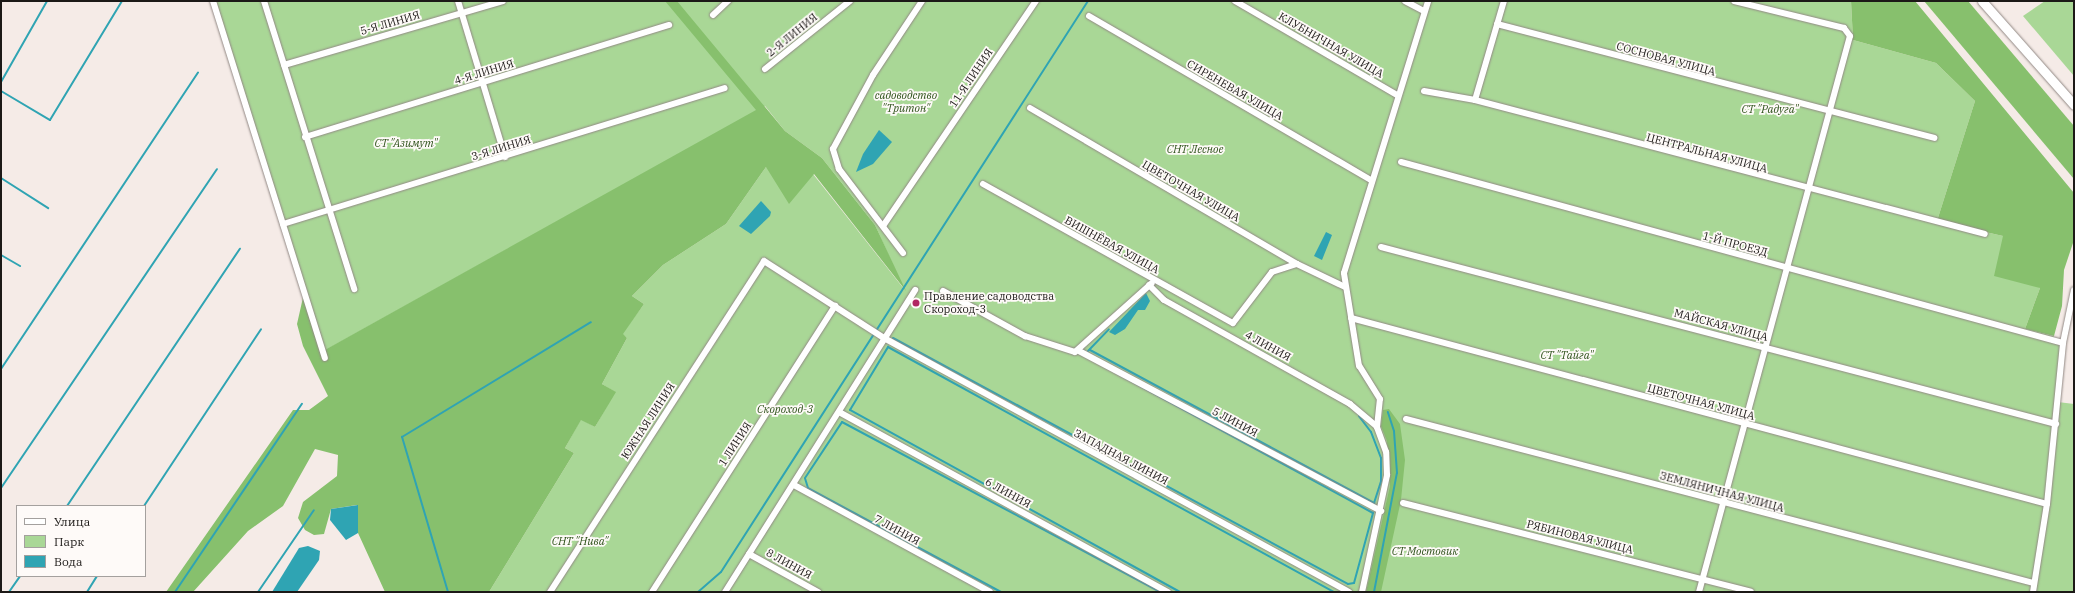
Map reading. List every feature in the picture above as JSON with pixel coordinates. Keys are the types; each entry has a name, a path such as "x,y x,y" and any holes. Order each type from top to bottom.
{"main road":[{"path":"1982,1 2074,105"}],"street":[{"path":"213,1 324,358"},
{"path":"264,1 354,289"},
{"path":"458,1 505,157"},
{"name":"5-Я ЛИНИЯ","path":"284,65 503,1"},
{"path":"713,15 728,1"},
{"name":"2-Я ЛИНИЯ","path":"765,69 850,1"},
{"path":"903,253 839,169 833,148 873,75 922,1"},
{"name":"11-Я ЛИНИЯ","path":"883,226 1036,1"},
{"name":"КЛУБНИЧНАЯ УЛИЦА","path":"1235,1 1397,95"},
{"path":"1406,1 1424,11"},
{"path":"1362,592 1382,511 1387,475 1386,452 1377,427 1380,399 1359,366 1345,287 1348,252 1428,1"},
{"path":"1475,100 1504,1"},
{"path":"1699,592 1850,36 1844,28 1734,1"},
{"name":"СИРЕНЕВАЯ УЛИЦА","path":"1089,16 1371,180"},
{"name":"СОСНОВАЯ УЛИЦА","path":"1498,24 1829,113 1934,138"},
{"name":"4-Я ЛИНИЯ","path":"306,137 669,25"},
{"name":"3-Я ЛИНИЯ","path":"283,224 505,157 725,88"},
{"name":"ЦЕНТРАЛЬНАЯ УЛИЦА","path":"1424,91 1475,100 1808,190 1985,234"},
{"name":"ЦВЕТОЧНАЯ УЛИЦА","path":"1030,108 1297,264 1345,287"},
{"name":"1-Й ПРОЕЗД","path":"1401,162 2063,343"},
{"name":"ВИШНЁВАЯ УЛИЦА","path":"983,184 1233,323 1272,272 1297,264"},
{"name":"МАЙСКАЯ УЛИЦА","path":"1381,247 1765,346 2056,424"},
{"name":"ЗАПАДНАЯ ЛИНИЯ","path":"764,261 884,338 1349,592"},
{"name":"ЮЖНАЯ ЛИНИЯ","path":"550,592 764,261"},
{"path":"1079,351 1149,285 1157,281"},
{"name":"4 ЛИНИЯ","path":"1149,285 1164,300 1350,404 1377,427"},
{"path":"725,592 794,485 915,290"},
{"name":"5 ЛИНИЯ","path":"943,290 1025,336 1079,351 1382,511"},
{"path":"2033,592 2047,504 2063,343 2074,290"},
{"name":"1 ЛИНИЯ","path":"652,592 835,306"},
{"name":"ЦВЕТОЧНАЯ УЛИЦА","path":"1351,318 2047,504"},
{"name":"6 ЛИНИЯ","path":"839,412 1168,592"},
{"name":"ЗЕМЛЯНИЧНАЯ УЛИЦА","path":"1406,419 2034,583"},
{"name":"7 ЛИНИЯ","path":"794,485 990,592"},
{"name":"РЯБИНОВАЯ УЛИЦА","path":"1403,503 1751,592"},
{"name":"8 ЛИНИЯ","path":"749,554 818,592"}],"green space":[{"path":"213,1 1851,1 1853,40 1936,63 1975,101 1937,221 2003,236 2040,288 2025,329 2054,336 2052,340 2063,343 2058,402 2074,404 2074,592 489,592 574,453 565,448 581,419 595,427 615,392 602,384 627,338 622,334 644,304 632,296 663,265 726,224 766,167 813,174 904,289 875,225 822,158 785,131 765,106 322,352"},
{"path":"665,1 677,1 785,131 822,158 875,225 906,291 814,174 789,204 766,167 726,224 663,265 632,296 644,304 623,334 627,338 602,384 616,392 595,427 581,420 565,448 574,453 489,592 385,592 358,533 357,505 331,509 324,534 314,535 305,530 298,518 303,502 337,476 338,455 315,449 283,506 248,531 193,592 166,592 293,410 309,410 328,396 303,346 297,324 304,293 323,351 756,110"},
{"path":"1851,1 1915,1 2074,193 2074,240 2064,270 2062,306 2054,336 2025,329 2040,288 1994,276 2003,236 1937,221 1975,101 1936,63 1853,40"},
{"path":"1924,1 1968,1 2074,126 2074,179"},
{"path":"2045,1 2074,1 2074,76 2023,16"},
{"path":"1389,409 1400,424 1405,460 1401,500 1381,592 1366,592 1390,486 1387,441 1381,426 1383,410"}],"water":[{"path":"879,130 892,142 873,164 856,172 863,154"},
{"path":"761,201 771,212 770,216 751,234 739,226"},
{"path":"1326,232 1332,235 1322,260 1314,256"},
{"path":"1146,293 1150,301 1145,310 1138,310 1125,329 1115,335 1109,332"},
{"path":"358,505 358,533 346,540 330,520 331,509"},
{"path":"308,546 320,551 319,560 297,592 272,592 299,548"}],"waterway":[{"path":"1,82 47,1"},
{"path":"1,91 50,120 122,1"},
{"path":"698,592 721,572 1088,1"},
{"path":"1,369 198,73"},
{"path":"1,488 217,169"},
{"path":"1,178 48,208"},
{"path":"68,505 240,249"},
{"path":"1,255 20,266"},
{"path":"448,592 402,437 591,322"},
{"path":"145,505 261,329"},
{"path":"1088,351 1109,329"},
{"path":"893,338 1348,584 1354,583 1373,513 1087,357"},
{"path":"1180,592 850,410 888,347 1334,592"},
{"path":"1090,350 1374,503 1381,481 1381,458 1371,432 1359,416"},
{"path":"175,592 302,404"},
{"path":"1374,592 1397,473 1394,431 1388,412"},
{"path":"1001,592 808,488 805,478 842,422 1160,592"},
{"path":"258,592 314,510"},
{"path":"9,592 19,577"},
{"path":"87,592 96,577"}],"place":[{"name":"Правление садоводства Скороход-3","path":"916,303"}],"park label":[{"name":"садоводство \"Тритон\"","path":"906,102"},
{"name":"СТ \"Радуга\"","path":"1770,109"},
{"name":"СТ \"Азимут\"","path":"406,143"},
{"name":"СНТ Лесное","path":"1195,149"},
{"name":"СТ \"Тайга\"","path":"1567,355"},
{"name":"Скороход-3","path":"785,409"},
{"name":"СНТ \"Нива\"","path":"580,541"},
{"name":"СТ Мостовик","path":"1425,551"}]}
